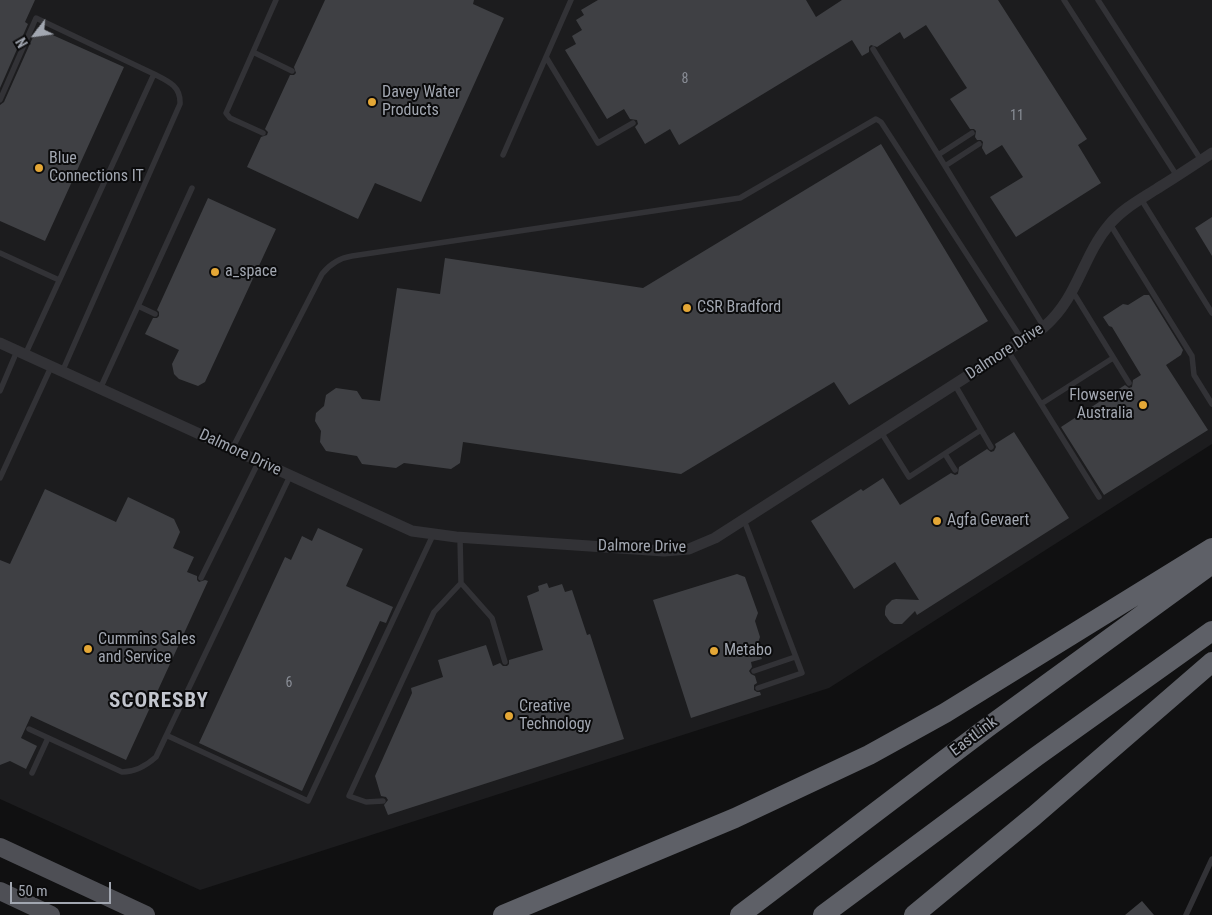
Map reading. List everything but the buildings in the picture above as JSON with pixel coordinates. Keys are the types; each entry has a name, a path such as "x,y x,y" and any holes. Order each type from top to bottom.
{"highway":[{"path":"503,915 742,815 869,756 945,713 1212,548"},
{"name":"EastLink","path":"740,915 988,727 1212,564"},
{"path":"823,915 1036,756 1212,631"},
{"path":"914,915 1034,816 1212,662"}],"main road":[{"path":"0,848 146,915"},
{"path":"0,892 51,915"}],"street":[{"name":"Dalmore Drive","path":"0,344 405,528 433,535 460,538 682,551 706,543 744,520 1044,327 1063,308 1073,292 1097,241 1110,224 1128,207 1212,153"}],"lane":[{"path":"263,133 230,118 226,113 276,0"},
{"path":"503,155 571,0"},
{"path":"1064,0 1177,176"},
{"path":"1098,0 1201,160"},
{"path":"0,100 36,18 154,74 174,85 179,94 180,104 62,372"},
{"path":"873,49 1044,327"},
{"path":"253,52 292,71"},
{"path":"546,57 598,143 633,123"},
{"path":"0,391 59,280 154,74"},
{"path":"232,449 322,274 339,260 371,253 740,198 876,119 881,122 1023,342"},
{"path":"938,155 972,133"},
{"path":"945,166 979,144"},
{"path":"100,389 192,188"},
{"path":"1141,199 1212,313"},
{"path":"1110,224 1192,356 1194,375 1212,404"},
{"path":"0,253 59,280"},
{"path":"1073,292 1129,383"},
{"path":"138,306 154,314"},
{"path":"1008,351 1099,497"},
{"path":"1041,404 1113,358"},
{"path":"0,478 51,366"},
{"path":"955,385 991,447"},
{"path":"881,432 909,477 981,430"},
{"path":"945,454 955,470"},
{"path":"201,578 259,461"},
{"path":"29,729 114,770 129,772 144,767 151,762 160,751 168,736 290,476"},
{"path":"744,520 802,673 758,688"},
{"path":"168,736 308,801 433,535"},
{"path":"460,538 461,583 492,618 505,662"},
{"path":"383,801 366,802 349,796 434,612 461,583"},
{"path":"754,671 795,656"},
{"path":"32,773 48,738"},
{"path":"1186,915 1212,859"}],"shaded area":[{"path":"0,0 1212,0 1212,444 829,688 200,890 0,799"}],"place":[{"name":"Davey Water Products","path":"372,102"},
{"name":"Blue Connections IT","path":"39,168"},
{"name":"a_space","path":"215,272"},
{"name":"CSR Bradford","path":"687,308"},
{"name":"Flowserve Australia","path":"1143,405"},
{"name":"Agfa Gevaert","path":"937,521"},
{"name":"Cummins Sales and Service","path":"88,649"},
{"name":"Metabo","path":"714,651"},
{"name":"Creative Technology","path":"509,716"}],"district":[{"name":"SCORESBY","path":"159,702"}]}
